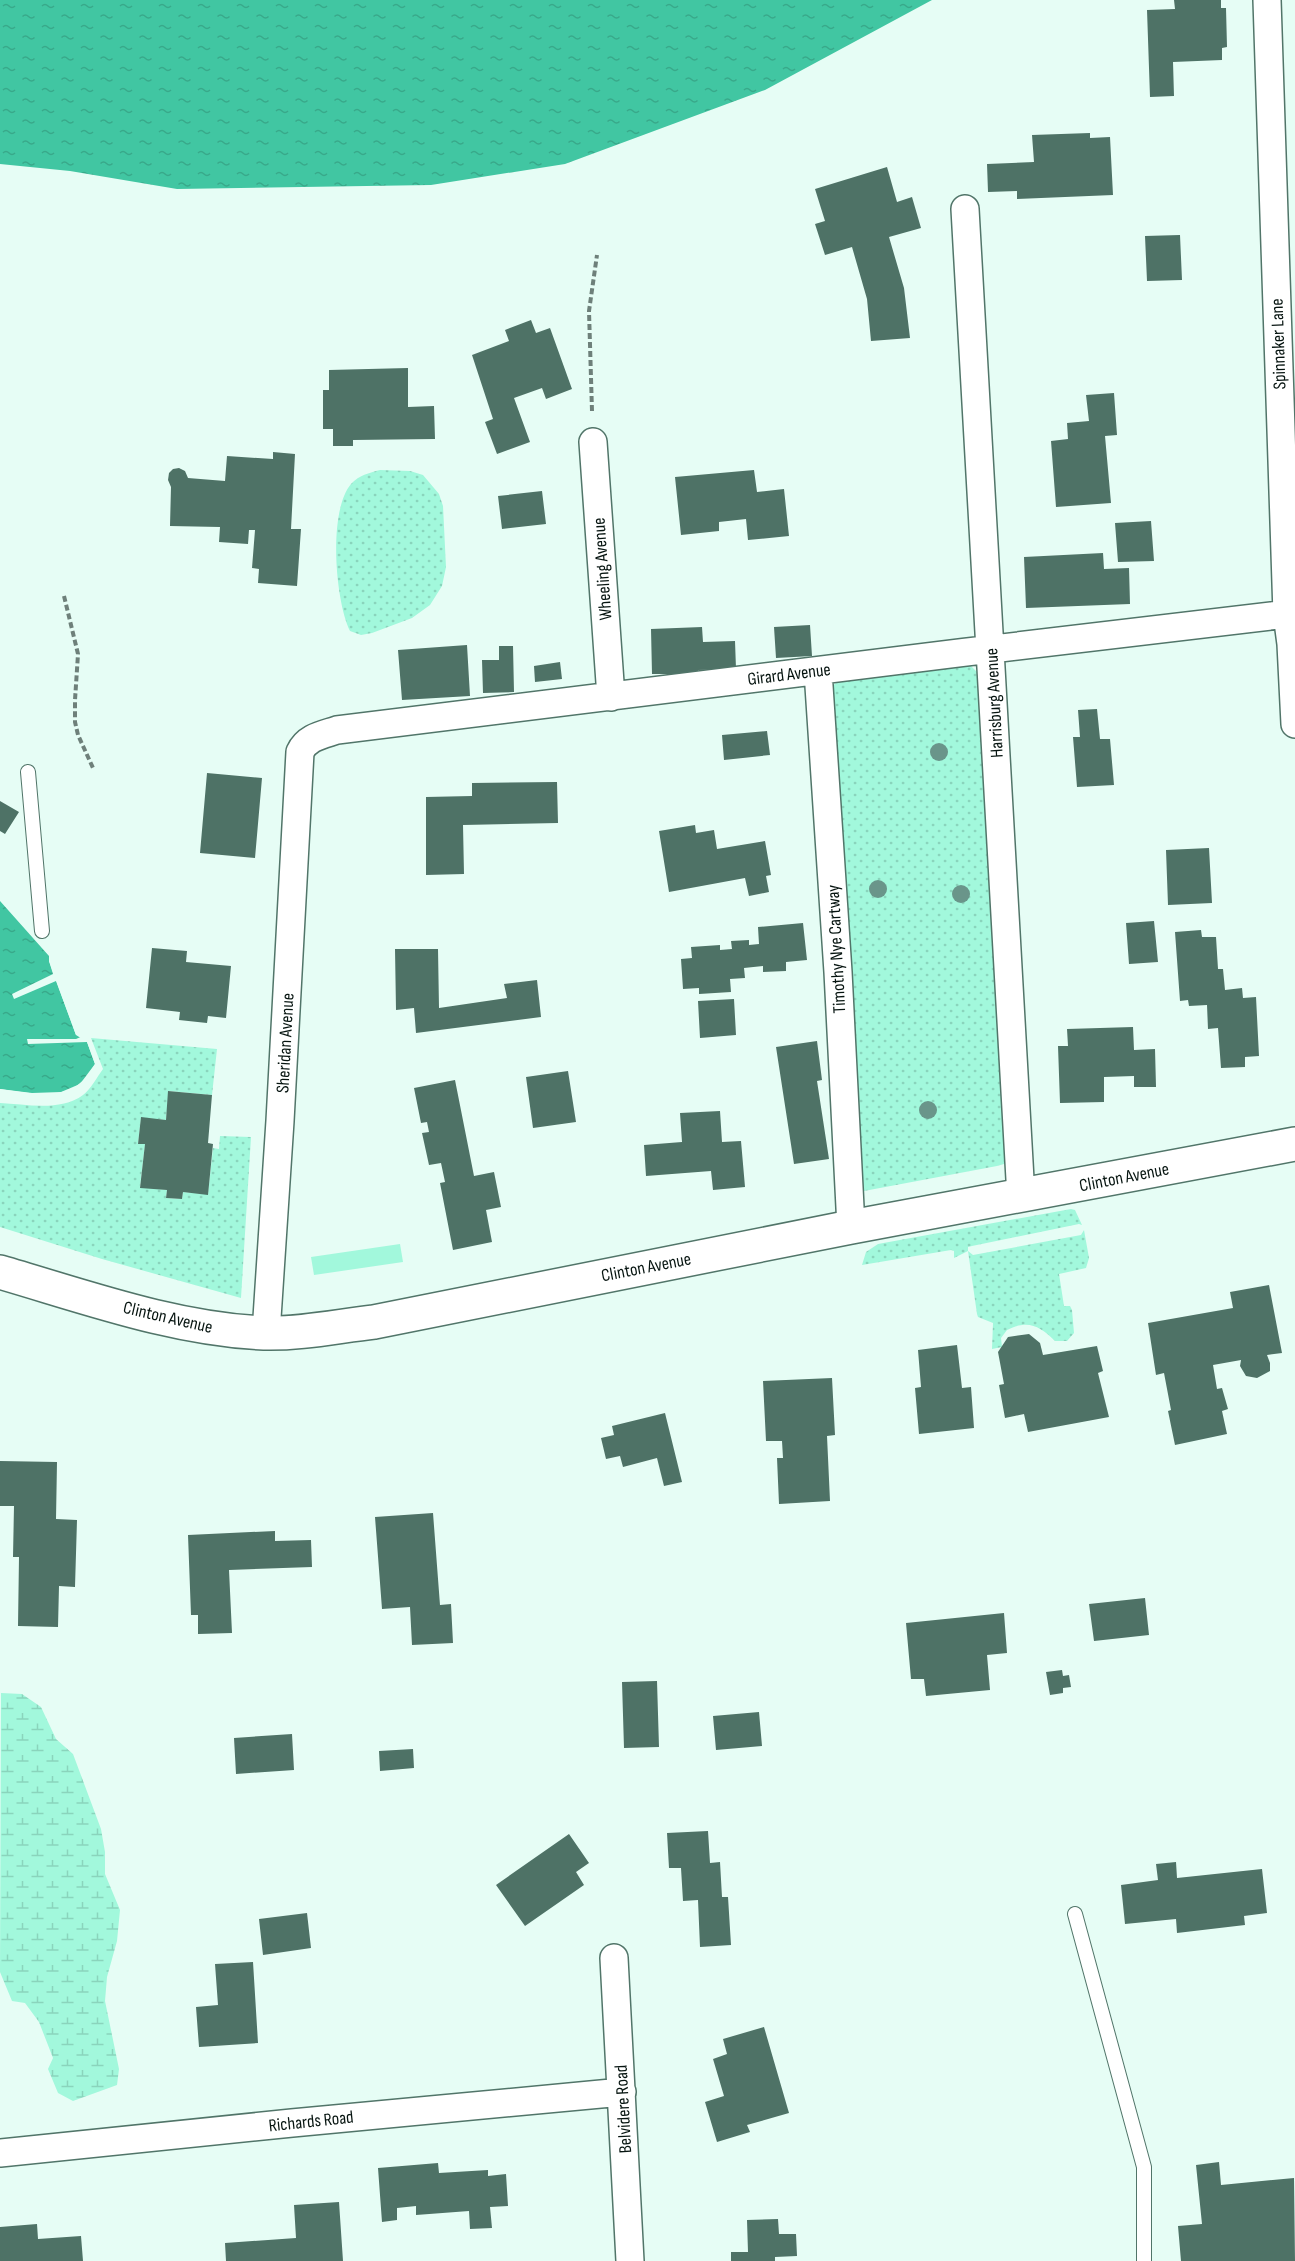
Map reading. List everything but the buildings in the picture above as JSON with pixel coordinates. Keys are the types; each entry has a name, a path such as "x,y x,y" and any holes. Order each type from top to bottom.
{"street":[{"name":"Spinnaker Lane","path":"1267,0 1287,614 1291,644 1295,724"},
{"name":"Harrisburg Avenue","path":"965,209 1021,1197"},
{"name":"Wheeling Avenue","path":"593,442 611,697"},
{"name":"Girard Avenue","path":"300,752 311,739 337,730 818,671 991,647 1287,614"},
{"name":"Timothy Nye Cartway","path":"818,671 838,972 851,1227"},
{"name":"Sheridan Avenue","path":"266,1333 300,752"},
{"name":"Clinton Avenue","path":"0,1272 195,1325 266,1333 294,1332 374,1322 851,1227 1295,1144"},
{"name":"Belvidere Road","path":"614,1958 630,2261"},
{"name":"Richards Road","path":"0,2153 304,2121 622,2092"}],"lane":[{"path":"28,772 42,931"},
{"path":"1075,1914 1144,2167 1144,2261"}],"path":[{"path":"593,442 589,311 597,255"},
{"path":"64,596 78,654 75,722 78,735 93,768"}],"green space":[{"path":"380,470 410,471 423,475 439,494 443,506 446,567 442,586 430,605 412,618 361,635 350,631 341,599 336,556 339,514 351,484 361,476"},
{"path":"969,664 978,673 1007,1158 1004,1164 997,1166 864,1191 862,1189 831,687 840,680"},
{"path":"91,1038 217,1049 212,1095 169,1091 166,1120 141,1118 138,1144 145,1144 140,1187 167,1190 166,1198 182,1199 183,1192 208,1194 213,1148 219,1149 220,1136 251,1137 241,1298 102,1259 0,1227 0,1103 64,1104 83,1095 103,1069"},
{"path":"1071,1209 1075,1210 1082,1225 972,1246 968,1247 968,1251 954,1258 954,1251 951,1250 862,1265 866,1252 878,1244"},
{"path":"1084,1230 1089,1258 1086,1268 1059,1274 1064,1306 1070,1306 1072,1310 1074,1333 1067,1341 1055,1341 1039,1328 1021,1325 1007,1330 1001,1338 1002,1347 992,1349 993,1323 978,1317 968,1251 973,1255 1081,1235"},
{"path":"400,1244 403,1262 314,1275 311,1257"},
{"path":"1,1693 22,1694 41,1707 56,1739 73,1754 101,1829 105,1852 105,1874 120,1910 117,1941 107,1977 105,2001 119,2069 117,2085 73,2101 58,2093 48,2069 53,2058 39,2022 25,2003 12,2001 0,1972"}],"water":[{"path":"0,0 932,0 765,90 565,164 431,185 177,189 70,171 0,164"},
{"path":"0,901 49,956 76,1035 87,1042 95,1064 82,1081 72,1089 42,1094 0,1089"}],"pier":[{"path":"52,959 80,1034 76,1035 56,981 14,999 12,994 53,974 49,961"},
{"path":"83,1036 90,1041 98,1065 82,1086 61,1095 31,1096 0,1092 0,1089 32,1093 61,1092 80,1084 95,1064 87,1042 28,1044 27,1039 76,1039"}]}
